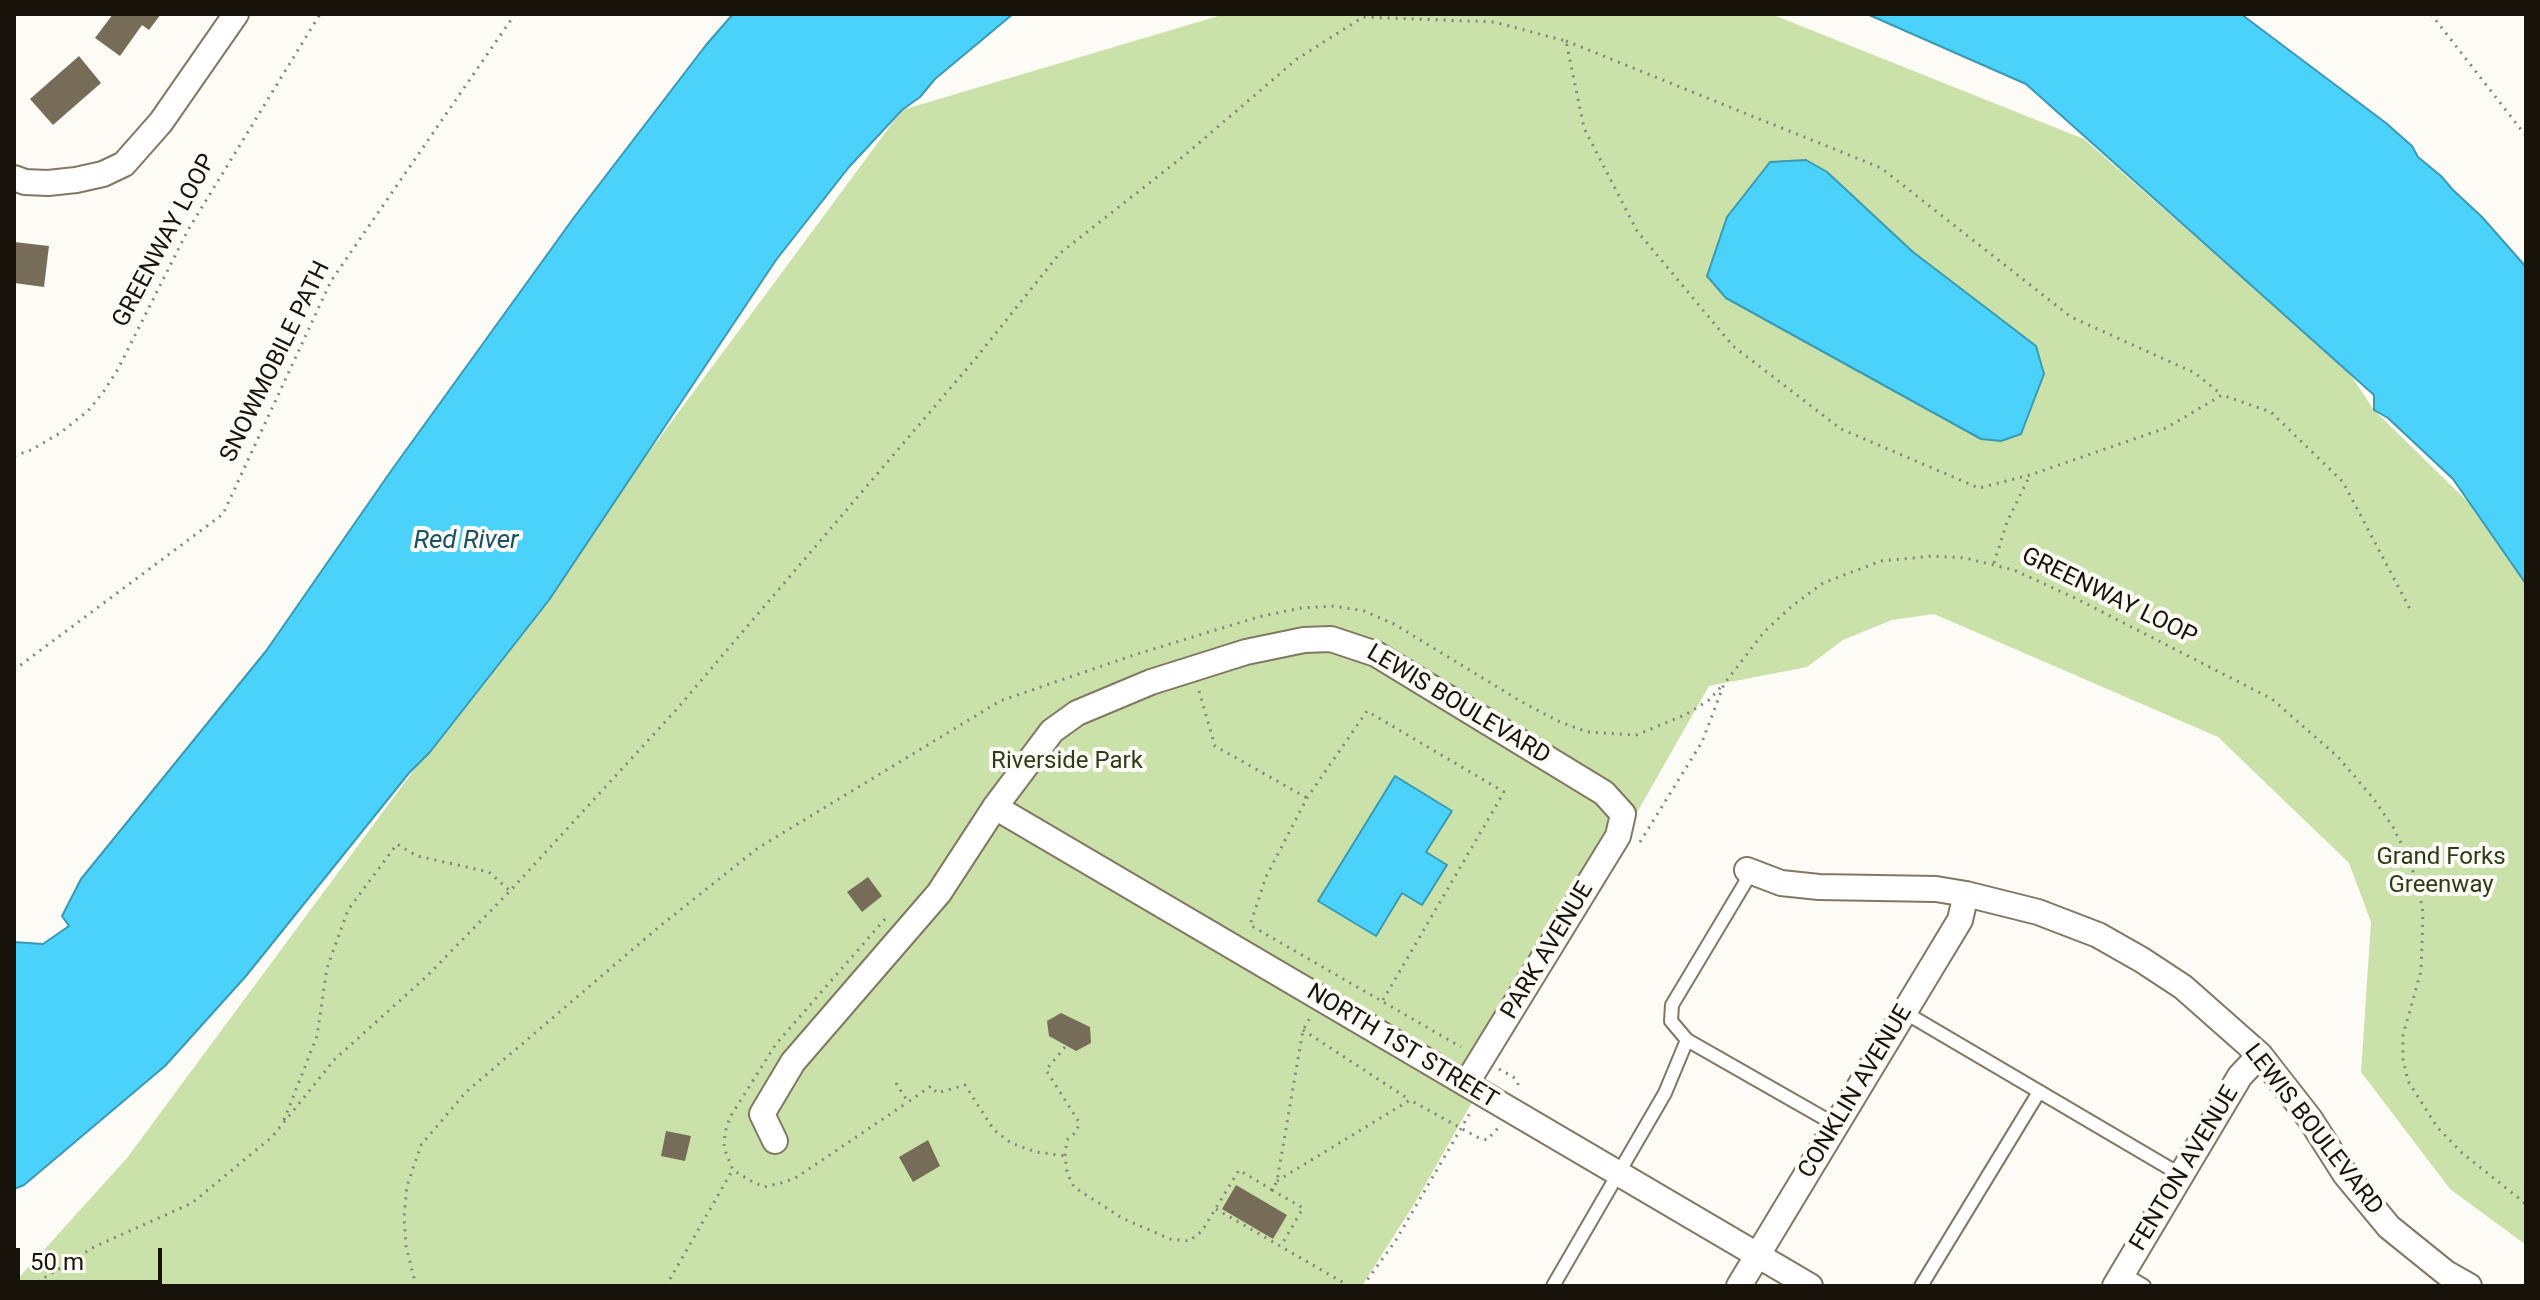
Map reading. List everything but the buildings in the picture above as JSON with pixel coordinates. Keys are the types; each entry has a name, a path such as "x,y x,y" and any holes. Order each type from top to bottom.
{"street":[{"path":"14,178 25,182 62,181 103,174 124,164 161,122 236,14"},
{"name":"LEWIS BOULEVARD","path":"775,1141 762,1114 786,1073 939,893 995,807 1052,731 1077,713 1151,682 1246,652 1304,640 1331,639 1376,654 1604,793 1623,814"},
{"name":"NORTH 1ST STREET","path":"995,807 1810,1286"},
{"name":"PARK AVENUE","path":"1474,1089 1482,1059 1618,836 1623,814"},
{"name":"LEWIS BOULEVARD","path":"1747,870 1781,883 1936,889 1966,894 2038,912 2098,935 2183,987 2260,1055 2310,1119 2345,1174 2389,1227 2446,1273 2469,1286"},
{"name":"CONKLIN AVENUE","path":"1739,1286 1960,920 1966,894"},
{"name":"FENTON AVENUE","path":"2119,1280 2240,1076 2260,1055"}],"lane":[{"path":"1747,870 1745,883 1672,1005 1671,1021 1687,1040 1836,1125"},
{"path":"1904,1012 2181,1175"},
{"path":"1553,1286 1665,1093 1687,1040"},
{"path":"1921,1286 2039,1092"},
{"path":"2119,1280 2144,1286"}],"path":[{"name":"GREENWAY LOOP","path":"14,456 60,433 88,411 104,391 188,230 320,14"},
{"name":"SNOWMOBILE PATH","path":"14,670 223,514 331,281 515,14"},
{"path":"2431,14 2526,136"},
{"path":"31,1286 94,1247 192,1203 272,1137 335,1059 425,978 510,891 676,710 976,358 1059,254 1185,155 1297,59 1363,17 1494,22 1566,41 1881,168 2071,317 2195,373 2222,395 2271,412 2343,482 2410,609"},
{"path":"1566,41 1584,128 1637,231 1733,346 1841,429 1979,488 2030,475 2166,428 2222,395"},
{"path":"1994,563 2007,522 2030,475"},
{"name":"GREENWAY LOOP","path":"1634,851 1702,742 1724,684 1764,632 1792,606 1823,583 1881,561 1932,556 1994,563 2077,599 2272,699 2338,757 2364,788 2393,827 2408,857 2423,913 2421,971 2403,1035 2403,1059 2408,1081 2437,1127 2461,1152 2526,1204"},
{"path":"1199,691 1215,746 1307,798"},
{"path":"1303,1030 1410,1100 1487,1140 1511,1111 1521,1090 1515,1078 1250,925 1266,877 1307,798 1367,711 1504,792 1383,1000"},
{"path":"281,1126 317,1036 327,968 348,910 397,844 417,856 489,872 510,891"},
{"path":"1272,1190 1277,1181 1303,1030 1321,999"},
{"path":"1065,1047 1046,1070 1079,1122 1077,1131 1067,1140 1065,1156 1067,1173 1074,1187 1122,1218 1170,1239 1182,1241 1196,1237 1239,1170 1303,1208 1281,1246"},
{"path":"896,1083 908,1102 931,1086 937,1093 965,1085 994,1130 1011,1143 1036,1152 1065,1156"},
{"path":"1363,1286 1396,1240 1461,1128 1474,1089"},
{"path":"1277,1181 1410,1100"},
{"path":"666,1286 733,1170"},
{"path":"1216,1209 1349,1286"}],"green space":[{"name":"Riverside Park","path":"1225,14 1771,14 2084,139 2348,371 2374,410 2469,503 2526,585 2526,1245 2450,1189 2361,1072 2371,922 2349,863 2218,737 1934,614 1892,620 1843,640 1807,667 1709,686 1416,1201 1362,1286 14,1286 127,1158 902,110"}],"water":[{"name":"Red River","path":"733,14 1013,14 935,79 849,167 776,260 549,600 430,752 409,773 246,976 165,1066 24,1185 14,1189 14,942 43,944 69,926 62,916 81,879 266,651 575,216"},
{"path":"1867,14 2241,14 2386,123 2482,217 2526,267 2526,584 2453,479 2388,418 2374,410 2374,395 2026,84"},
{"path":"1806,160 1827,172 1913,252 2036,346 2044,374 2021,434 2001,441 1981,439 1726,298 1707,276 1727,217 1770,162"},
{"path":"1395,776 1452,811 1426,852 1447,865 1422,905 1402,893 1376,936 1318,901"}],"park label":[{"name":"Grand Forks Greenway","path":"2441,872"}]}
